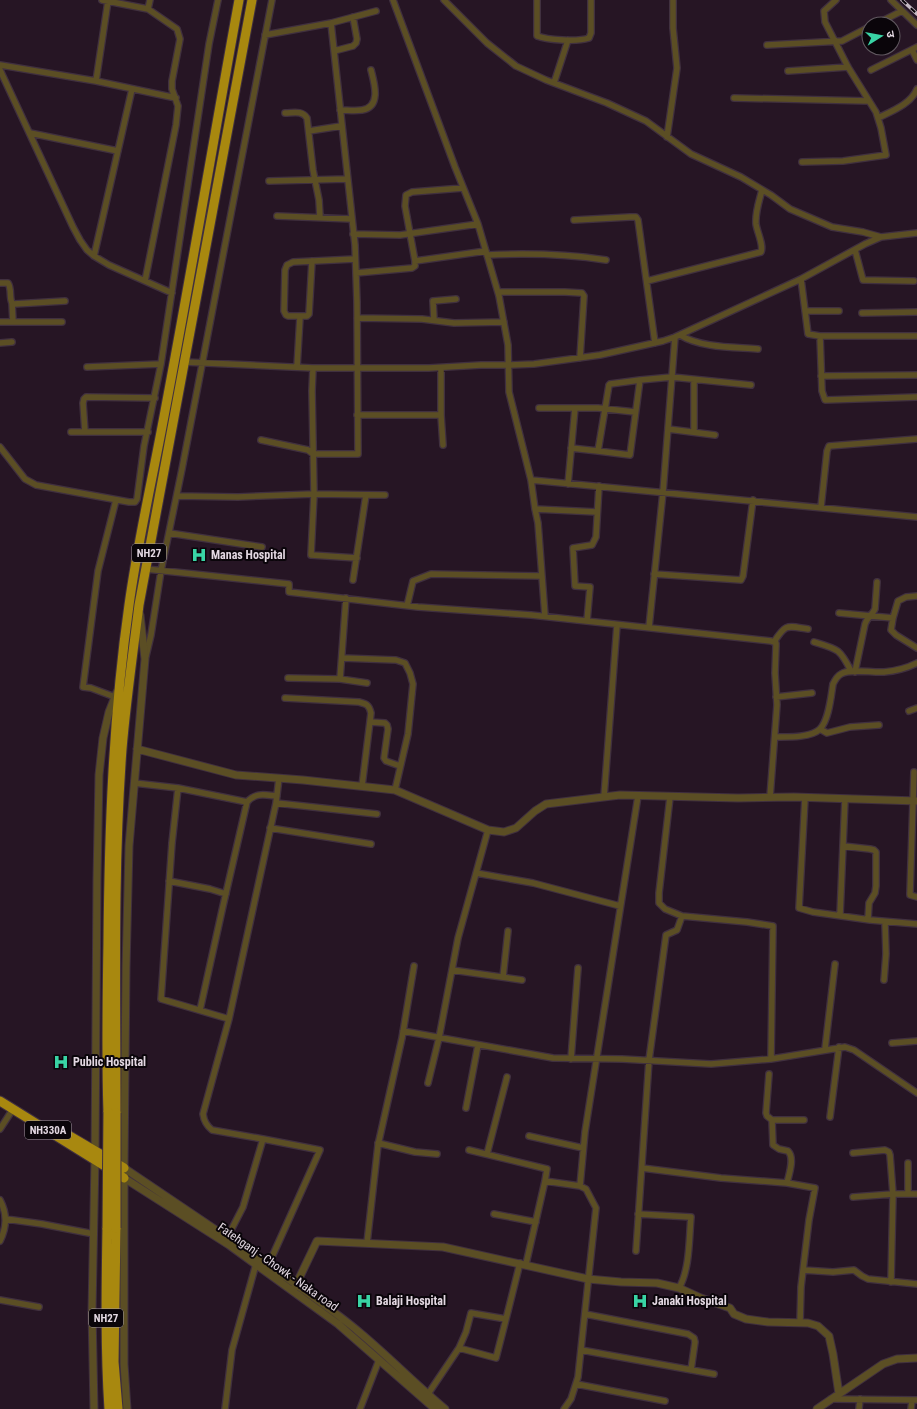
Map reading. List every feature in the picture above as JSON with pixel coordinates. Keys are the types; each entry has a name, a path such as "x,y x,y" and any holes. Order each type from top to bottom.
{"highway":[{"name":"NH27","path":"112,1113 106,1071 109,874 112,774 120,680 129,604 146,504 165,411 239,0"},
{"name":"NH27","path":"118,1409 114,1362 111,1228 112,1113 122,749 139,604 252,0"},
{"name":"NH330A","path":"0,1094 95,1155"},
{"name":"NH330A","path":"0,1101 95,1155 124,1168"},
{"name":"Fatehganj - Chowk - Naka road","path":"95,1155 124,1178"},
{"name":"NH27","path":"109,1409 106,1319 111,1228"}],"street":[{"path":"148,9 150,0"},
{"path":"135,501 138,496 161,364 209,44 218,0"},
{"path":"127,1409 124,1364 124,1168 129,846 145,658 151,635 161,571 203,363 272,0"},
{"path":"393,0 463,188 478,224 498,292 510,366 509,392 531,480 534,509 538,523 545,616"},
{"path":"444,0 487,43 516,66 554,83 607,103 646,121 691,154 720,167 762,190 790,209 832,227 863,232 881,237"},
{"path":"537,0 537,36 542,38 568,40 589,38 591,0"},
{"path":"667,137 677,68 673,28 673,0"},
{"path":"802,162 843,161 886,155 881,128 876,112 848,67 826,22 824,11 836,0"},
{"path":"891,0 917,25"},
{"path":"96,81 105,1 148,9 177,29 180,34 172,81 172,89 178,106 178,114 145,281"},
{"path":"266,35 331,23 376,11"},
{"path":"892,16 902,11"},
{"path":"334,51 353,46 356,43 357,39 353,17"},
{"path":"261,440 308,450 313,454 358,454 356,273 352,219 331,23"},
{"path":"767,45 836,42 842,41 861,31"},
{"path":"554,83 568,40"},
{"path":"871,70 914,48 917,60"},
{"path":"0,65 96,81 176,98"},
{"path":"788,71 848,67"},
{"path":"0,70 76,234 87,250 94,256 172,293"},
{"path":"340,110 363,110 370,108 373,104 375,87 371,70"},
{"path":"94,256 132,89"},
{"path":"878,118 907,102 915,94 917,89"},
{"path":"734,98 869,101"},
{"path":"285,113 300,112 305,114 309,131 320,217"},
{"path":"309,131 341,126"},
{"path":"30,133 118,151"},
{"path":"269,181 347,179"},
{"path":"356,273 408,270 415,266 405,200 406,195 408,193 463,188"},
{"path":"647,281 761,252 762,248 757,230 756,215 762,190"},
{"path":"277,216 352,219"},
{"path":"574,220 636,217 638,220 655,343"},
{"path":"353,234 410,234 478,224"},
{"path":"184,362 314,368 441,368 481,365 510,366 600,355 655,343 678,336 801,279 881,237 917,233"},
{"path":"855,250 863,280 914,281"},
{"path":"415,261 486,253 577,256 606,260"},
{"path":"312,261 309,314 307,316 300,317 288,316 284,311 285,270 290,262 355,259"},
{"path":"801,279 808,334 820,336 917,336"},
{"path":"0,283 8,283 10,286 12,322"},
{"path":"498,292 582,293 584,296 580,358"},
{"path":"434,320 433,302 456,299"},
{"path":"12,303 65,301"},
{"path":"805,311 839,311"},
{"path":"862,313 917,312"},
{"path":"297,367 300,317"},
{"path":"357,318 434,320 447,322 504,322"},
{"path":"0,322 62,322"},
{"path":"678,336 699,343 758,349"},
{"path":"649,628 663,492 672,378 678,336"},
{"path":"820,336 822,391 825,400 917,397"},
{"path":"0,343 12,342"},
{"path":"87,367 161,364"},
{"path":"314,368 314,494 311,555 357,558"},
{"path":"441,368 441,415 443,445"},
{"path":"821,376 917,375"},
{"path":"598,451 608,387 610,384 672,378 751,385"},
{"path":"571,448 630,454 640,380"},
{"path":"694,380 694,432"},
{"path":"85,432 84,399 86,397 155,398"},
{"path":"539,408 605,408 635,412"},
{"path":"568,484 575,408"},
{"path":"357,415 441,415"},
{"path":"668,429 715,435"},
{"path":"71,432 148,432"},
{"path":"821,507 827,451 829,446 917,439"},
{"path":"0,447 20,474 30,482 49,489 132,503 135,501 146,504"},
{"path":"531,480 753,500 917,517"},
{"path":"587,621 590,587 575,586 573,548 592,545 596,537 599,486"},
{"path":"177,496 238,497 314,494 385,495"},
{"path":"353,580 366,495"},
{"path":"115,697 83,687 98,571 116,500"},
{"path":"654,574 741,580 743,576 753,500"},
{"path":"534,509 597,512"},
{"path":"169,533 262,547"},
{"path":"146,568 161,571 288,584 289,592 407,606 545,616 774,642"},
{"path":"407,606 414,581 431,574 542,576"},
{"path":"853,671 865,624 874,609 877,582"},
{"path":"917,596 906,597 898,601 891,627 892,632 917,648"},
{"path":"340,679 346,598"},
{"path":"139,604 145,658"},
{"path":"839,614 893,618"},
{"path":"604,797 617,625"},
{"path":"774,642 781,631 788,626 808,629"},
{"path":"770,797 775,737 776,646 774,642"},
{"path":"814,642 838,650 853,671"},
{"path":"342,658 396,660 405,663 410,673 413,684 408,734 395,790"},
{"path":"775,737 808,735 820,729 824,722 836,678 841,674 853,671 882,672 917,663"},
{"path":"288,678 340,679 367,683"},
{"path":"94,1409 92,1311 99,775 103,738 109,712 120,680"},
{"path":"776,697 812,693"},
{"path":"285,698 360,702 370,707 371,713 362,786"},
{"path":"909,711 917,708"},
{"path":"370,722 387,724 388,729 384,758 386,761 400,766"},
{"path":"820,729 827,733 850,727 879,725"},
{"path":"137,749 236,775 395,790 488,830 504,832 516,828 535,811 546,804 604,797 770,797 915,801"},
{"path":"914,772 915,801 910,895 917,896"},
{"path":"267,1268 320,1150 212,1130 206,1125 203,1114 229,1019 276,803 279,778"},
{"path":"134,783 178,788 248,802"},
{"path":"178,788 169,881 161,999 229,1019"},
{"path":"200,1010 248,802 252,797 264,794 277,796"},
{"path":"580,1186 583,1148 596,1059 638,796"},
{"path":"670,797 659,903 665,909 682,916 773,926 772,1059"},
{"path":"805,798 799,906 802,909 813,912 885,922 917,924"},
{"path":"840,915 845,799"},
{"path":"276,803 377,814"},
{"path":"270,828 371,844"},
{"path":"428,1083 439,1038 458,938 488,830"},
{"path":"843,846 870,849 876,852 876,886 875,893 868,907 868,919"},
{"path":"476,873 532,883 620,906"},
{"path":"169,881 210,889 226,894"},
{"path":"636,1251 649,1060 666,935 678,930 682,916"},
{"path":"884,980 886,954 885,922"},
{"path":"503,977 508,931"},
{"path":"825,1049 835,964"},
{"path":"367,1243 378,1143 403,1031 414,966"},
{"path":"572,1058 578,968"},
{"path":"452,970 522,980"},
{"path":"403,1031 553,1058 649,1060 711,1064 772,1059 825,1049 849,1047 917,1093"},
{"path":"892,1043 917,1041"},
{"path":"466,1108 478,1045"},
{"path":"830,1118 839,1047"},
{"path":"769,1074 767,1116 772,1120 804,1120"},
{"path":"487,1154 507,1077"},
{"path":"0,1129 13,1109"},
{"path":"772,1120 773,1145 779,1149 788,1151 791,1156 787,1183"},
{"path":"529,1136 583,1148"},
{"path":"226,1240 243,1206 263,1139"},
{"path":"378,1143 415,1152 437,1154"},
{"path":"459,1348 496,1358 506,1319 536,1222 547,1169 469,1150"},
{"path":"853,1153 879,1150 889,1152 891,1160 893,1194 892,1282"},
{"path":"908,1163 908,1194"},
{"path":"124,1168 359,1332 445,1409"},
{"path":"642,1168 721,1178 787,1183 815,1188 808,1220 801,1294 800,1323"},
{"name":"Fatehganj - Chowk - Naka road","path":"124,1178 226,1240 256,1264 267,1268"},
{"path":"545,1181 580,1186 586,1189 596,1208 578,1377 571,1399 564,1409"},
{"path":"853,1197 917,1194"},
{"path":"0,1200 4,1207 6,1219 0,1241"},
{"path":"494,1214 536,1222"},
{"path":"638,1214 691,1217 688,1259 680,1288"},
{"path":"6,1219 94,1234"},
{"path":"294,1288 318,1241 443,1247 588,1279 657,1283 680,1288 730,1308 734,1314 746,1319 768,1322 800,1323 818,1326 829,1336 839,1394"},
{"path":"225,1409 232,1350 256,1264"},
{"path":"803,1270 833,1272 854,1270 865,1278 917,1284"},
{"name":"Fatehganj - Chowk - Naka road","path":"294,1288 338,1324 435,1409"},
{"path":"0,1300 39,1307"},
{"path":"428,1394 459,1348 466,1332 471,1314 506,1319"},
{"path":"585,1314 688,1334 694,1338 695,1342 691,1370"},
{"path":"581,1350 714,1374"},
{"path":"817,1409 883,1364 891,1360 917,1358"},
{"path":"360,1409 379,1360"},
{"path":"576,1384 665,1401"},
{"path":"831,1399 914,1400 911,1409"},
{"path":"860,1399 860,1409"}],"railway":[{"path":"902,0 917,14"}],"place":[{"name":"Manas Hospital","path":"199,555"},
{"name":"Public Hospital","path":"61,1062"},
{"name":"Balaji Hospital","path":"364,1301"},
{"name":"Janaki Hospital","path":"640,1301"}]}
